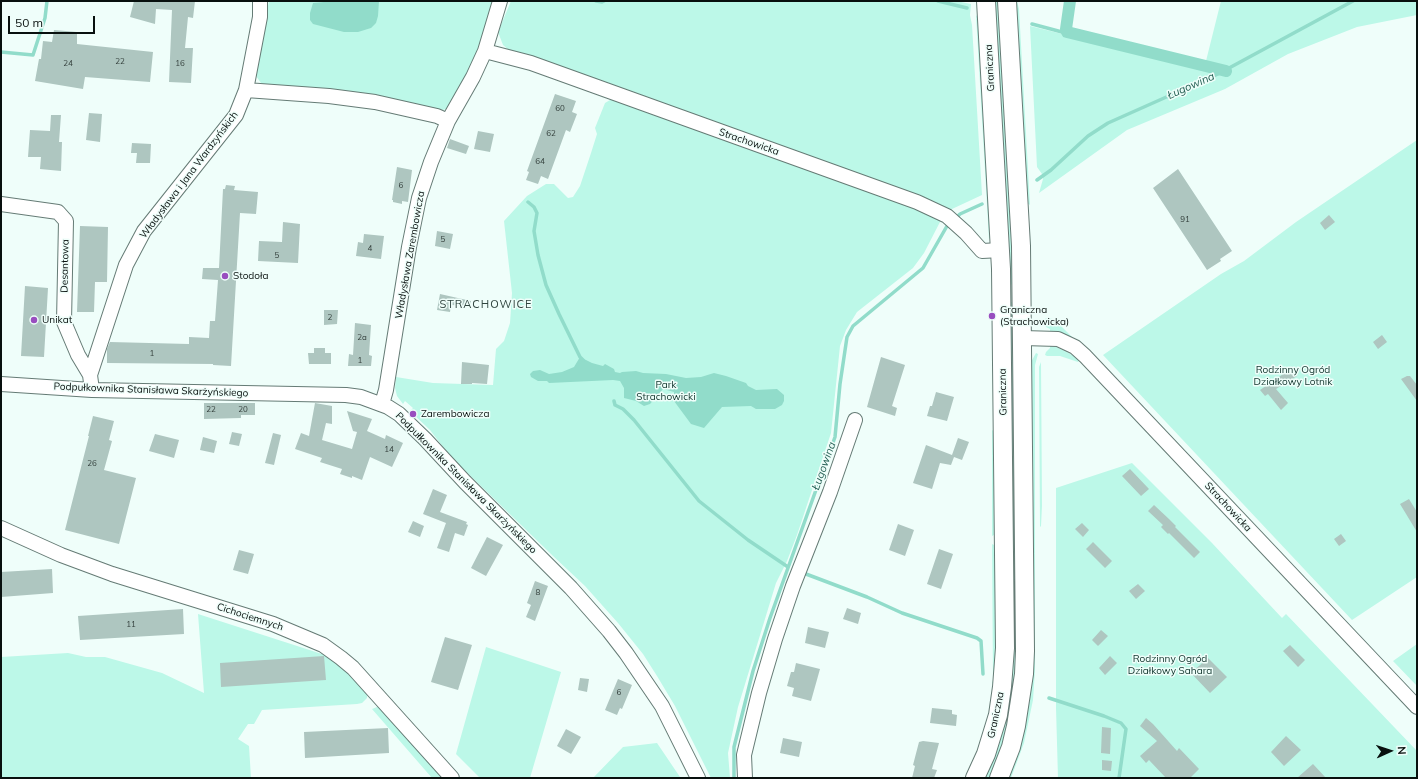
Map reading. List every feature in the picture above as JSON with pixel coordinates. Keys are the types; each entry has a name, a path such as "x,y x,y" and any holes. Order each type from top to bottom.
{"main road":[{"name":"Graniczna","path":"975,778 986,754 998,715 1005,648 1001,250 986,1"},
{"name":"Graniczna","path":"999,778 1011,747 1016,726 1024,674 1025,651 1021,246 1007,1"}],"street":[{"name":"Władysława i Jana Wardzyńskich","path":"92,390 90,375 126,265 144,231 236,116 246,90 260,17 260,1"},
{"name":"Władysława Zarembowicza","path":"382,404 386,390 419,198 431,162 448,121 473,77 485,51 500,1"},
{"name":"Strachowicka","path":"485,51 531,63 917,202 947,216 960,227 982,251 1001,250"},
{"path":"246,90 329,96 375,102 437,116 448,121"},
{"name":"Desantowa","path":"1,204 58,212 66,221 64,322 78,355 90,375"},
{"name":"Strachowicka","path":"1023,338 1058,339 1075,348 1085,356 1417,707"},
{"name":"Podpułkownika Stanisława Skarżyńskiego","path":"1,384 92,390 346,395 361,396 382,404 398,414 425,439 465,482 571,588 609,631 662,706 698,778"},
{"path":"745,778 744,755 763,680 793,586 830,492 855,420"},
{"name":"Cichociemnych","path":"1,528 61,555 112,574 273,624 324,645 352,668 452,778"}],"green space":[{"path":"269,1 496,1 474,61 449,108 436,110 272,89 261,83 256,76 255,68"},
{"name":"Park Strachowicki","path":"511,1 956,1 971,4 970,15 972,25 982,195 952,209 940,222 924,253 913,268 857,312 846,330 840,346 831,433 797,535 787,561 776,583 738,707 728,753 730,778 711,778 675,706 657,676 643,654 618,623 585,586 450,456 430,430 410,411 413,408 405,401 403,404 397,396 395,388 396,377 433,383 493,385 496,349 504,341 510,323 512,293 504,221 527,196 546,184 554,184 568,198 573,197 580,186 597,134 595,128 605,103 615,97 512,53 503,45 498,32"},
{"path":"993,1 1000,1 1015,285 1009,284"},
{"path":"1014,1 1017,1 1019,9 1030,205 1026,202"},
{"path":"1221,1 1417,1 1417,15 1357,27 1288,54 1225,89 1127,130 1039,193 1043,179 1042,174 1037,167 1030,26 1204,69"},
{"path":"976,15 980,20 991,236 989,239"},
{"name":"Rodzinny Ogród Działkowy Lotnik","path":"1417,140 1417,577 1352,620 1103,355 1221,274 1244,261 1296,222"},
{"path":"1010,302 1015,302 1017,595 1015,681 1005,736 997,762 990,778 983,778 996,747"},
{"path":"1046,318 1056,321 1074,339 1060,333 1050,332 1050,329 1046,327 1043,322"},
{"path":"1050,346 1056,347 1074,356 1079,360 1078,362 1060,356 1045,355"},
{"path":"1036,353 1038,354 1035,365 1035,670 1033,700 1024,743 1011,778 1007,778 1012,766 1031,362"},
{"path":"1041,362 1042,506 1040,527 1039,367"},
{"path":"992,430 995,432 996,534 992,536"},
{"name":"Rodzinny Ogród Działkowy Sahara","path":"1132,463 1212,543 1282,618 1286,614 1417,751 1417,778 1058,778 1056,708 1056,488"},
{"path":"992,544 996,546 996,645 994,682 992,684 993,680"},
{"path":"198,614 325,655 324,654 347,672 367,693 367,698 362,703 357,704 262,710 254,724 248,724 238,739 249,746 251,778 1,778 1,657 68,653 86,657 105,657 162,673 204,693"},
{"path":"1417,644 1417,686 1393,661"},
{"path":"486,647 561,672 530,778 480,778 456,754"},
{"path":"380,707 443,778 432,778 372,709"},
{"path":"657,743 680,777 679,778 593,778 623,747"}],"shaded area":[{"path":"325,1 379,1 376,23 371,28 358,32 344,32 313,24 310,20 310,13 313,3"},
{"path":"580,357 592,363 603,366 605,364 614,369 615,372 620,373 636,371 686,378 701,377 714,373 746,383 748,386 756,390 777,389 784,395 784,401 782,405 775,409 756,409 751,406 722,407 704,428 691,424 674,401 674,392 663,389 650,404 644,406 636,401 624,398 624,388 620,381 549,383 547,381 538,381 531,377 530,374 533,371 540,370 549,374 562,372 574,367"}],"building":[{"path":"134,1 195,1 193,18 188,17 185,48 193,48 191,83 169,82 172,10 156,9 155,24 130,17"},
{"path":"54,30 77,32 77,44 153,52 150,82 85,77 83,89 35,81 39,59 41,59 43,41 52,42"},
{"path":"555,94 576,101 572,112 577,114 570,132 566,130 548,179 541,176 538,184 526,180 529,172 527,171"},
{"path":"89,113 102,114 100,142 86,140"},
{"path":"51,115 61,115 59,142 62,142 61,171 40,169 41,157 28,157 30,130 50,131"},
{"path":"478,131 494,134 490,152 474,149"},
{"path":"450,139 469,146 466,154 447,148"},
{"path":"132,143 151,144 150,163 136,163 137,153 131,153"},
{"path":"397,167 412,170 408,202 402,201 402,204 393,202 392,200"},
{"path":"1178,169 1232,251 1220,259 1221,261 1207,270 1153,188"},
{"path":"226,185 235,186 234,190 258,192 256,214 240,213 231,366 213,364 107,363 107,349 110,342 189,344 189,337 209,338 210,321 215,321 218,280 202,279 203,268 219,268 223,189 225,189"},
{"path":"1329,215 1335,222 1325,230 1320,223"},
{"path":"283,222 300,224 298,263 258,261 259,241 282,242"},
{"path":"80,226 108,227 107,282 95,282 94,312 77,312"},
{"path":"437,231 453,234 450,249 435,246"},
{"path":"364,234 384,236 381,259 356,256 358,242 363,243"},
{"path":"25,286 48,288 44,357 21,356"},
{"path":"440,294 471,301 470,306 451,305 450,312 437,310"},
{"path":"324,310 338,310 337,324 324,325"},
{"path":"355,323 371,325 369,355 372,356 371,366 348,366 349,354 353,355"},
{"path":"1382,335 1387,342 1378,349 1373,342"},
{"path":"314,348 325,348 325,353 331,353 331,364 309,364 308,353 314,353"},
{"path":"881,357 905,365 892,406 897,408 895,416 867,407"},
{"path":"462,362 489,365 487,384 461,384"},
{"path":"1292,368 1297,376 1276,389 1288,403 1281,410 1268,394 1265,396 1260,390"},
{"path":"1410,376 1417,385 1417,401 1401,379"},
{"path":"936,392 954,397 947,421 927,416"},
{"path":"204,403 255,403 255,415 241,415 241,418 204,419"},
{"path":"315,403 332,406 332,424 326,423 322,440 352,449 357,432 353,431 347,411 372,419 367,431 385,439 386,435 403,443 392,467 370,457 362,480 352,476 352,478 340,474 342,469 320,462 322,458 295,449 301,433 309,436"},
{"path":"93,416 114,421 109,440 112,441 104,470 136,478 119,544 65,530"},
{"path":"232,432 242,434 239,446 229,444"},
{"path":"273,433 281,435 274,465 265,463"},
{"path":"155,434 179,440 174,458 149,451"},
{"path":"203,437 217,441 214,453 200,450"},
{"path":"958,438 969,442 962,460 954,457 951,465 940,463 932,489 913,483 926,445 952,455"},
{"path":"1130,469 1149,489 1141,496 1122,476"},
{"path":"433,489 447,495 440,512 467,522 466,524 468,525 464,536 455,533 449,552 437,548 446,523 423,514"},
{"path":"1409,499 1417,512 1417,532 1400,504"},
{"path":"1154,505 1200,552 1194,558 1161,527 1163,525 1148,511"},
{"path":"413,521 424,526 420,537 408,532"},
{"path":"1082,523 1089,530 1083,537 1075,529"},
{"path":"898,524 914,530 905,556 889,550"},
{"path":"1341,534 1346,541 1339,546 1334,539"},
{"path":"487,537 503,545 486,576 471,568"},
{"path":"1093,542 1112,561 1105,568 1086,549"},
{"path":"939,549 953,554 941,589 927,584"},
{"path":"239,550 254,554 248,574 233,570"},
{"path":"52,569 53,593 1,597 1,572"},
{"path":"535,581 548,586 535,621 526,617 531,605 527,603"},
{"path":"1138,584 1145,591 1136,599 1129,591"},
{"path":"847,608 861,613 858,624 843,619"},
{"path":"183,609 184,634 80,640 78,616"},
{"path":"808,627 829,632 825,648 805,643"},
{"path":"1101,630 1108,636 1098,646 1092,640"},
{"path":"445,637 472,645 458,690 431,682"},
{"path":"1290,645 1305,660 1298,667 1283,651"},
{"path":"324,656 326,680 221,687 220,663"},
{"path":"1110,656 1117,663 1105,675 1099,668"},
{"path":"1208,658 1227,677 1210,693 1191,673"},
{"path":"796,663 820,669 811,701 792,696 794,688 787,686 791,672 794,672"},
{"path":"580,678 589,679 587,692 578,690"},
{"path":"618,679 632,685 622,709 620,708 617,715 605,710"},
{"path":"932,708 952,710 952,714 957,715 956,726 930,723"},
{"path":"1146,718 1177,751 1179,748 1199,769 1190,778 1166,778 1149,760 1146,763 1140,756 1157,741 1140,726"},
{"path":"1102,727 1111,728 1110,754 1101,753"},
{"path":"388,728 389,753 305,758 304,732"},
{"path":"566,729 581,737 571,754 557,746"},
{"path":"1286,736 1301,750 1284,766 1271,752"},
{"path":"783,738 802,742 799,757 780,753"},
{"path":"919,742 939,743 932,769 937,770 934,778 912,778 915,766 913,765"},
{"path":"1102,760 1112,761 1111,771 1102,770"},
{"path":"1313,764 1326,778 1297,778"}],"waterway":[{"path":"1,52 33,55 45,18 47,1"},
{"path":"596,1 604,1"},
{"path":"938,1 967,8"},
{"path":"1070,1 1066,29 1067,32 1226,71"},
{"name":"Ługowina","path":"1037,180 1051,170 1088,136 1108,123 1218,74 1353,1"},
{"path":"1032,24 1067,32"},
{"path":"528,202 534,207 537,213 534,231 538,255 546,285 580,357 583,360"},
{"name":"Ługowina","path":"955,219 960,214 982,204"},
{"name":"Ługowina","path":"734,778 734,747 753,671 770,618 835,437 840,384 847,337 853,326 923,268 950,223"},
{"path":"614,401 615,405 623,409 634,420 699,501 748,540 788,567"},
{"path":"806,574 867,597 902,613 977,638 981,641 983,674"},
{"path":"1049,698 1121,723 1126,729 1119,778"}],"place":[{"name":"Stodoła","path":"225,276"},
{"name":"Graniczna (Strachowicka)","path":"992,316"},
{"name":"Unikat","path":"34,320"},
{"name":"Zarembowicza","path":"413,414"}],"district":[{"name":"STRACHOWICE","path":"486,305"}]}
